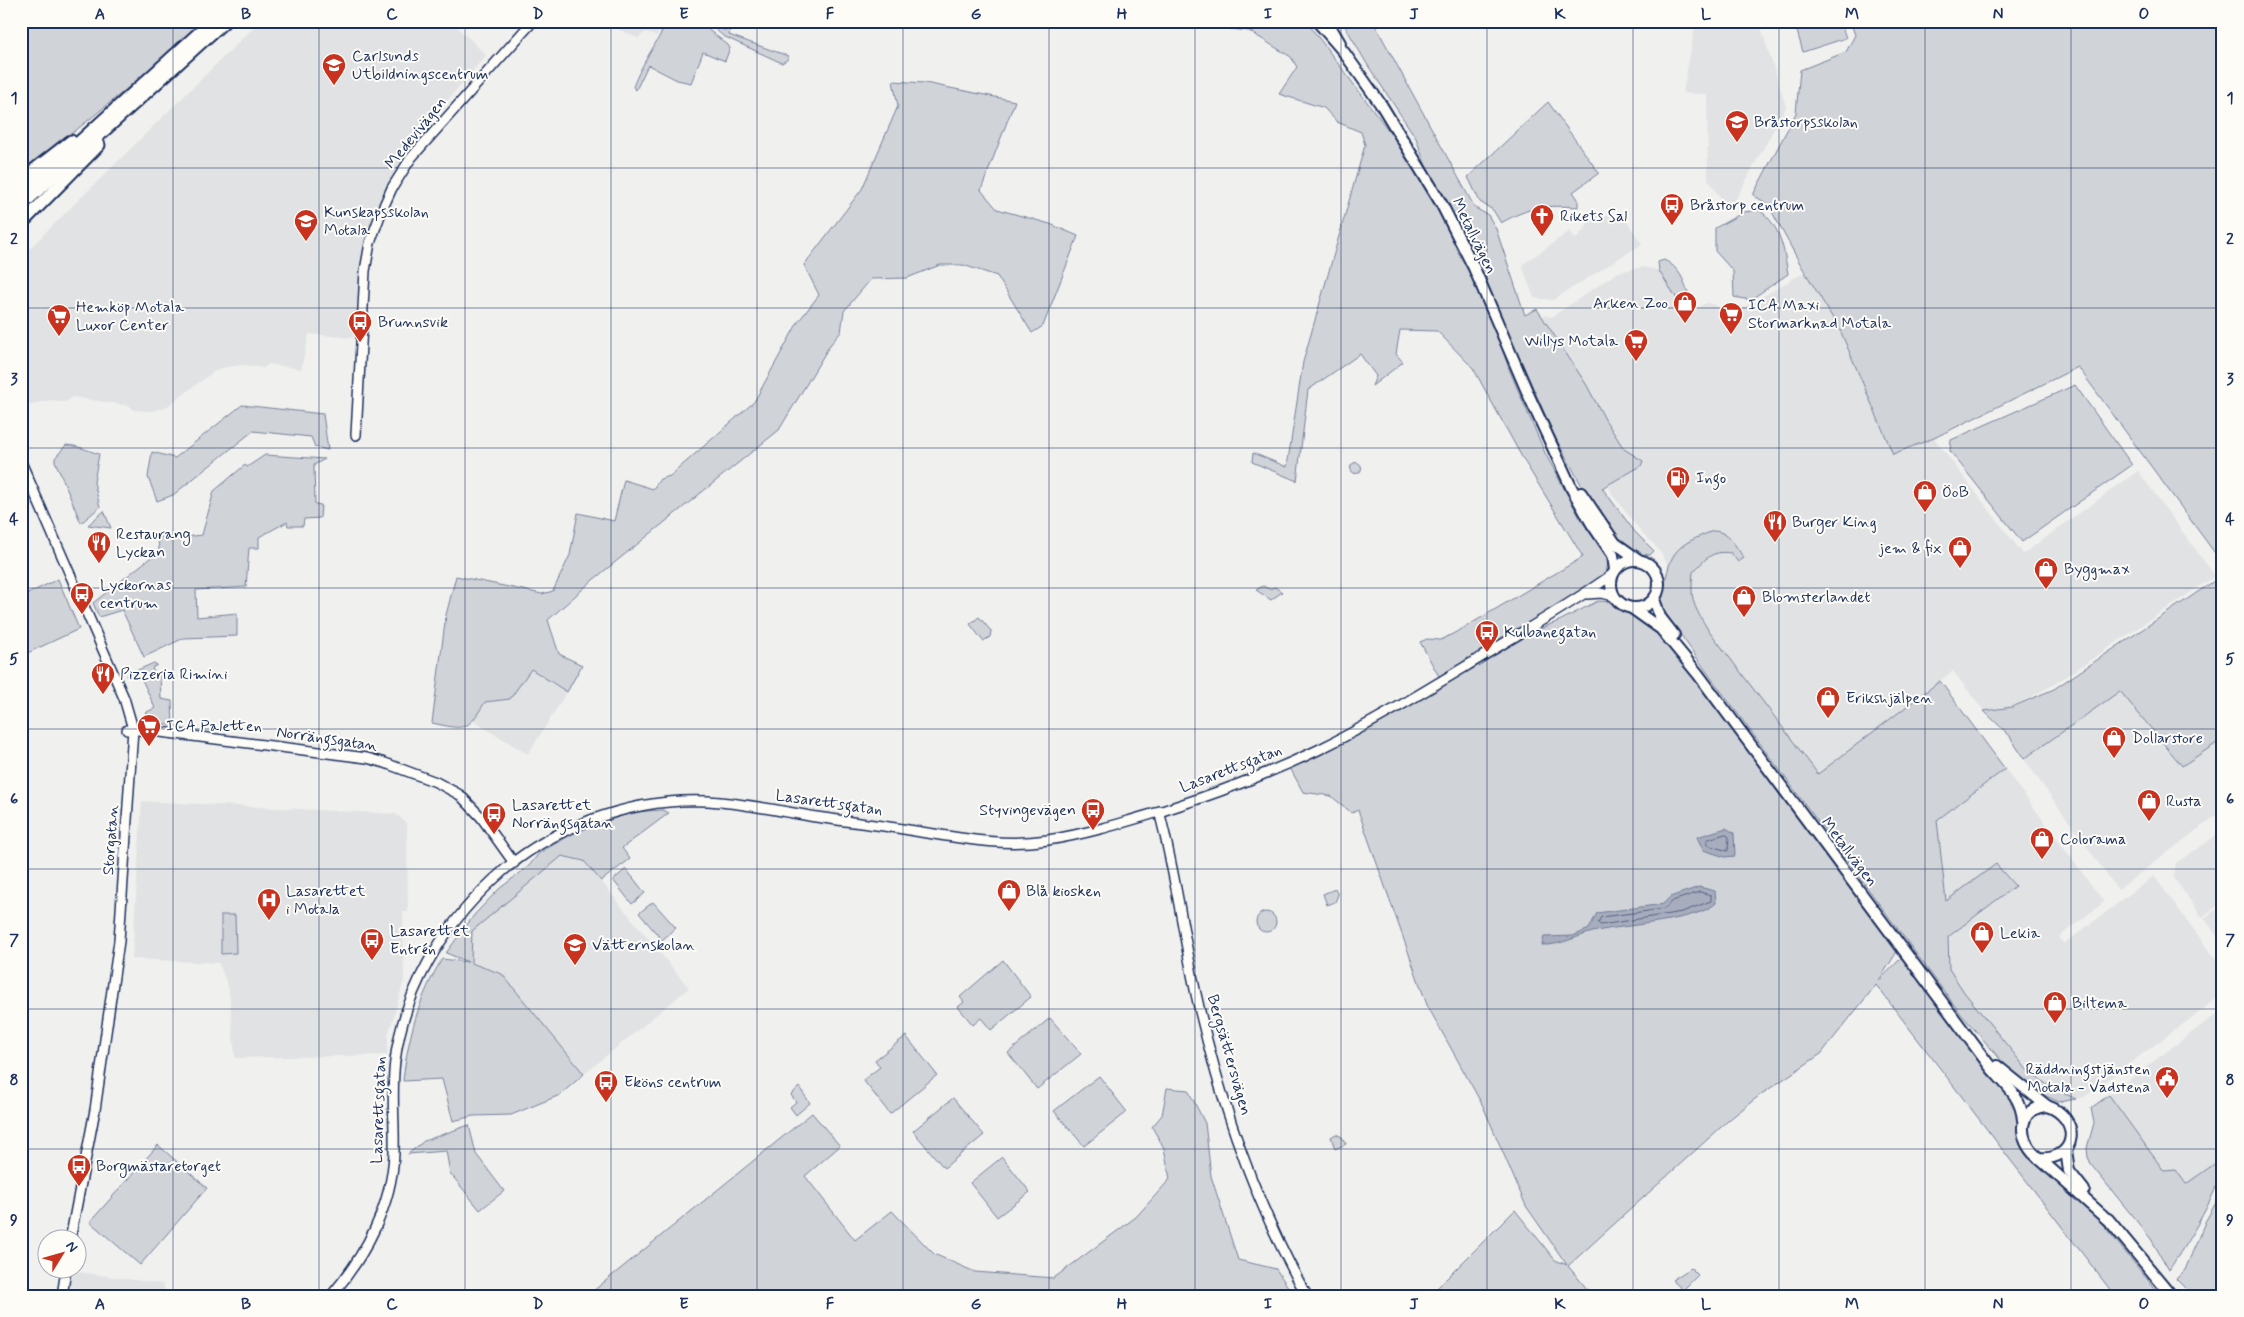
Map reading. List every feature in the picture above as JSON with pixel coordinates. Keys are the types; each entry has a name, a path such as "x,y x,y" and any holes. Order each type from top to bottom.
{"highway":[{"path":"21,195 212,21"},
{"path":"21,206 225,21"},
{"path":"21,224 161,81"},
{"path":"21,180 72,140 107,118"}],"main road":[{"name":"Metallvägen","path":"1317,21 1343,51 1397,129 1441,203 1474,268 1553,448 1583,509 1612,552 1615,560 1614,572"},
{"name":"Metallvägen","path":"1327,21 1338,38 1343,51"},
{"name":"Metallvägen","path":"1553,448 1609,535 1622,548 1639,560"},
{"path":"1639,560 1649,564 1657,574 1659,587 1654,600 1645,607 1633,609 1622,605 1613,596 1611,583 1614,572 1626,562 1639,560"},
{"name":"Metallvägen","path":"1654,600 1660,617 1698,674"},
{"name":"Metallvägen","path":"1633,609 1661,629 1698,674 1992,1069 2019,1100 2023,1120"},
{"name":"Metallvägen","path":"1976,1047 2011,1079 2047,1106"},
{"path":"2110,1222 2029,1148 2023,1137 2023,1120 2033,1110 2047,1106 2058,1111 2068,1124 2072,1134 2066,1150 2067,1164 2072,1176 2172,1296"},
{"path":"2038,1158 2057,1156 2066,1150"}],"street":[{"name":"Medevivägen","path":"356,436 365,271 370,243 382,210 398,178 416,152 533,21"},
{"name":"Storgatan","path":"21,462 124,698 130,729 119,941 96,1110 72,1230"},
{"name":"Storgatan","path":"21,476 130,729 113,941 90,1109 66,1230"},
{"name":"Lasarettsgatan","path":"331,1296 358,1258 374,1230 385,1203 393,1167 392,1095 395,1059 405,1015 417,982 433,952 462,913 488,884 514,863 546,842 585,823 627,810 673,801 723,802 968,840 1000,843 1056,838 1093,830 1159,812 1250,780 1335,742 1422,693 1584,595 1614,572"},
{"path":"1584,595 1601,593 1613,596"},
{"name":"Norrängsgatan","path":"130,729 359,757 385,763 436,782 460,795 481,817 514,863"},
{"name":"Bergsättersvägen","path":"1159,812 1196,992 1217,1079 1263,1207 1307,1296"},
{"path":"57,1296 59,1280"},
{"path":"62,1296 64,1280"}],"shaded area":[{"path":"21,21 203,21 161,61 21,175"},
{"path":"260,21 451,21 486,55 422,130 392,179 365,244 353,338 309,334 301,369 269,364 263,368 243,365 226,367 213,372 165,408 151,411 134,410 130,406 73,397 65,402 52,400 21,406 21,257"},
{"path":"600,21 663,21 657,36 646,32 638,38"},
{"path":"667,21 697,21 728,45 730,48 725,61 703,52 691,83 677,80 648,65 636,90 633,87 636,79"},
{"path":"706,21 714,21 723,30 730,30 729,35 788,56 788,59 782,63 723,36"},
{"path":"1210,21 1234,21 1232,28 1243,21 1306,21 1435,192 1416,138 1367,64 1342,21 1375,21 1374,23 1475,208 1488,215 1496,229 1525,315 1537,309 1586,384 1624,449 1643,461 1641,466 1602,488 1635,532 1654,551 1650,555 1638,554 1616,539 1588,497 1555,437 1523,365 1476,270 1509,369 1545,453 1581,520 1609,559 1606,572 1600,579 1558,605 1502,645 1561,620 1598,601 1611,602 1650,625 1665,639 1898,950 1878,982 1903,956 2014,1099 2018,1119 2017,1132 2024,1148 2091,1210 2161,1296 2115,1296 1876,985 1821,1054 1760,1095 1730,1119 1568,1266 1593,1296 1429,1296 1515,1210 1555,1260 1567,1265 1526,1206 1483,1106 1427,1005 1358,810 1352,813 1331,796 1303,792 1288,764 1441,680 1420,642 1427,639 1441,640 1583,557 1523,459 1473,368 1437,331 1400,330 1396,354 1403,362 1372,386 1376,376 1360,354 1308,390 1297,481 1252,462 1253,453 1287,467 1303,362 1365,145 1361,132 1337,122 1324,108 1279,94 1297,67 1291,57 1249,31 1231,29"},
{"name":"Bråstorpsskolan","path":"1696,21 1759,21 1786,107 1736,199 1726,206 1708,179 1707,94 1683,93"},
{"path":"1794,21 1840,21 1846,38 1803,52"},
{"path":"1850,21 2223,21 2223,564 2078,367 1934,438 1893,454 1840,330 1772,212 1776,209 1753,195 1796,113 1800,70 1846,52 1855,35"},
{"path":"893,81 925,83 1015,101 981,190 997,209 1050,224 1078,236 1043,326 1032,333 997,276 963,265 940,265 907,278 871,279 844,311 841,332 830,345 779,430 593,580 548,620 559,654 582,665 567,692 531,669 510,699 485,702 469,724 452,727 432,723 446,615 456,576 542,594 553,591 570,555 578,513 614,521 624,480 653,489 660,479 670,476 754,402 798,322 819,295 804,265 862,189 898,106"},
{"path":"1548,102 1599,173 1573,192 1578,199 1578,207 1556,206 1538,208 1521,213 1501,223 1493,210 1480,202 1468,177"},
{"path":"1759,210 1777,231 1783,247 1788,274 1750,300 1734,297 1733,271 1715,251 1715,228 1744,212"},
{"path":"1589,215 1623,216 1642,244 1553,300 1534,298 1522,265 1570,231 1576,239 1587,226"},
{"path":"1664,260 1674,266 1683,279 1687,290 1689,296 1679,302 1659,271 1658,262"},
{"path":"1643,267 1658,270 1687,313 1707,303 1715,305 1727,317 1805,272 1840,330 1893,454 1934,438 2023,554 2138,471 2215,576 2053,685 2012,707 1984,711 1953,671 1818,775 1707,628 1659,550 1639,529 1612,494 1530,312 1552,317 1618,272"},
{"path":"2075,385 2132,465 2022,542 1950,451 1951,440"},
{"path":"242,405 323,414 328,450 315,447 311,437 253,431 173,495 157,501 148,477 152,452 175,458"},
{"path":"66,445 99,454 94,482 100,507 81,523 55,461 55,458"},
{"path":"265,455 325,459 314,465 315,504 321,505 320,518 304,519 303,526 288,526 287,522 259,537 259,548 249,548 246,587 196,590 197,617 237,613 237,636 184,638 144,657 122,610 99,617 93,603 159,551 158,539 168,534 176,538 202,535 214,491 245,465 247,467"},
{"path":"1356,462 1362,468 1356,474 1350,468"},
{"path":"104,511 111,528 88,525"},
{"path":"1713,531 1727,536 1744,558 1738,562 1731,553 1714,554 1709,556 1693,572 1692,596 1698,613 1707,628 1818,774 1940,681 2005,769 1937,820 1946,901 1996,864 2015,886 1948,937 1949,969 1964,992 2028,1071 2049,1086 2076,1099 2059,1102 2046,1096 2013,1074 1961,1014 1709,675 1662,608 1666,576 1673,557 1683,545"},
{"path":"2223,575 2223,739 2182,766 2120,691 2024,759 2009,735 1984,711 2012,707 2054,689"},
{"path":"58,579 79,629 21,656 21,597"},
{"path":"1263,586 1269,589 1275,587 1282,592 1271,600 1256,590"},
{"path":"979,617 991,631 990,637 983,641 970,624"},
{"path":"154,663 157,665 152,668 156,676 160,675 161,699 172,701 173,726 160,723 145,713 155,708 139,673 127,677 126,675"},
{"path":"530,669 567,692 528,754 473,721 485,702 510,699"},
{"path":"2120,691 2181,766 2223,739 2223,810 2118,890 2024,759"},
{"path":"2005,769 2104,902 2059,937 2064,944 2154,876 2222,968 2222,988 2205,1008 2084,1097 2076,1099 2049,1086 2028,1071 1964,992 1949,969 1948,937 2015,886 1996,864 1946,902 1937,820"},
{"name":"Lasarettet i Motala","path":"142,801 396,814 407,824 408,912 403,912 404,980 388,1036 387,1055 235,1058 229,990 219,963 132,959"},
{"path":"663,810 669,813 622,848 630,859 601,881 584,861 562,856 472,931 471,963 502,974 584,1074 560,1095 511,1115 473,1116 453,1121 442,1079 403,1081 411,1033 427,988 442,959 468,962 446,953 475,914 499,889 529,866 539,853 576,832 633,812"},
{"path":"2223,831 2223,902 2202,917 2174,878 2176,863"},
{"name":"Vätternskolan","path":"562,856 584,861 689,988 584,1074 502,974 471,963 472,930"},
{"path":"626,869 645,893 632,904 613,880"},
{"path":"1335,889 1338,895 1335,902 1327,905 1323,894"},
{"path":"653,902 676,928 662,940 639,913"},
{"path":"2223,905 2223,944 2204,918"},
{"path":"1266,912 1273,915 1276,922 1273,929 1266,932 1259,929 1256,922 1259,915"},
{"path":"221,915 235,915 236,953 221,954"},
{"path":"1003,960 1031,997 991,1030 981,1018 973,1025 958,1007 964,1002 960,997"},
{"path":"2223,1012 2223,1158 2187,1184 2176,1170 2164,1171 2109,1095 2210,1019"},
{"path":"1050,1018 1081,1054 1037,1089 1008,1053"},
{"path":"906,1036 937,1075 890,1114 863,1080 880,1067 875,1060"},
{"path":"1099,1076 1127,1112 1084,1146 1054,1111"},
{"path":"799,1087 810,1103 796,1115 790,1107 796,1102 791,1095"},
{"path":"1167,1088 1188,1090 1205,1123 1211,1176 1238,1260 1276,1269 1294,1296 587,1296 812,1113 840,1146 805,1176 855,1240 892,1211 934,1254 975,1272 1054,1278 1136,1217 1170,1179 1164,1148 1152,1127 1162,1115"},
{"path":"2109,1095 2164,1171 2176,1170 2186,1184 2223,1158 2217,1184 2210,1200 2194,1231 2169,1270 2151,1239 2092,1166 2088,1157 2087,1148 2094,1123 2091,1108"},
{"path":"953,1098 984,1135 944,1168 913,1131"},
{"path":"469,1125 476,1154 504,1191 480,1210 450,1173 446,1151 408,1154 424,1141"},
{"path":"1336,1134 1342,1137 1346,1144 1335,1149 1331,1137"},
{"path":"158,1145 207,1188 140,1265 90,1222"},
{"path":"1002,1157 1030,1192 997,1217 970,1183"},
{"path":"2223,1190 2223,1296 2193,1296 2176,1279 2185,1270 2205,1222"},
{"path":"1691,1268 1698,1275 1683,1290 1672,1280"},
{"path":"88,1273 162,1284 169,1296 69,1296 71,1280 88,1280"}],"water":[{"path":"1726,828 1734,833 1735,856 1725,857 1703,850 1697,837"},
{"path":"1699,887 1715,891 1716,903 1694,914 1597,931 1556,944 1542,945 1544,937 1573,936 1589,929 1597,913 1663,904 1670,897"}],"place":[{"name":"Carlsunds Utbildningscentrum","path":"334,86"},
{"name":"Bråstorpsskolan","path":"1737,143"},
{"name":"Bråstorp centrum","path":"1672,226"},
{"name":"Rikets Sal","path":"1542,237"},
{"name":"Kunskapsskolan Motala","path":"306,242"},
{"name":"Arken Zoo","path":"1685,324"},
{"name":"ICA Maxi Stormarknad Motala","path":"1731,335"},
{"name":"Hemköp Motala Luxor Center","path":"59,337"},
{"name":"Brunnsvik","path":"360,343"},
{"name":"Willys Motala","path":"1636,362"},
{"name":"Ingo","path":"1678,499"},
{"name":"ÖoB","path":"1925,513"},
{"name":"Burger King","path":"1775,543"},
{"name":"Restaurang Lyckan","path":"99,564"},
{"name":"jem & fix","path":"1960,569"},
{"name":"Byggmax","path":"2046,590"},
{"name":"Lyckornas centrum","path":"82,615"},
{"name":"Blomsterlandet","path":"1744,618"},
{"name":"Kulbanegatan","path":"1487,653"},
{"name":"Pizzeria Rimini","path":"103,695"},
{"name":"Erikshjälpen","path":"1828,719"},
{"name":"ICA Paletten","path":"149,747"},
{"name":"Dollarstore","path":"2114,759"},
{"name":"Rusta","path":"2149,822"},
{"name":"Styvingevägen","path":"1093,831"},
{"name":"Lasarettet Norrängsgatan","path":"494,835"},
{"name":"Colorama","path":"2042,860"},
{"name":"Blå kiosken","path":"1009,912"},
{"name":"Lasarettet i Motala","path":"269,921"},
{"name":"Lekia","path":"1982,954"},
{"name":"Lasarettet Entrén","path":"372,961"},
{"name":"Vätternskolan","path":"575,966"},
{"name":"Biltema","path":"2055,1024"},
{"name":"Räddningstjänsten Motala - Vadstena","path":"2167,1099"},
{"name":"Eköns centrum","path":"606,1103"},
{"name":"Borgmästaretorget","path":"79,1187"}]}
